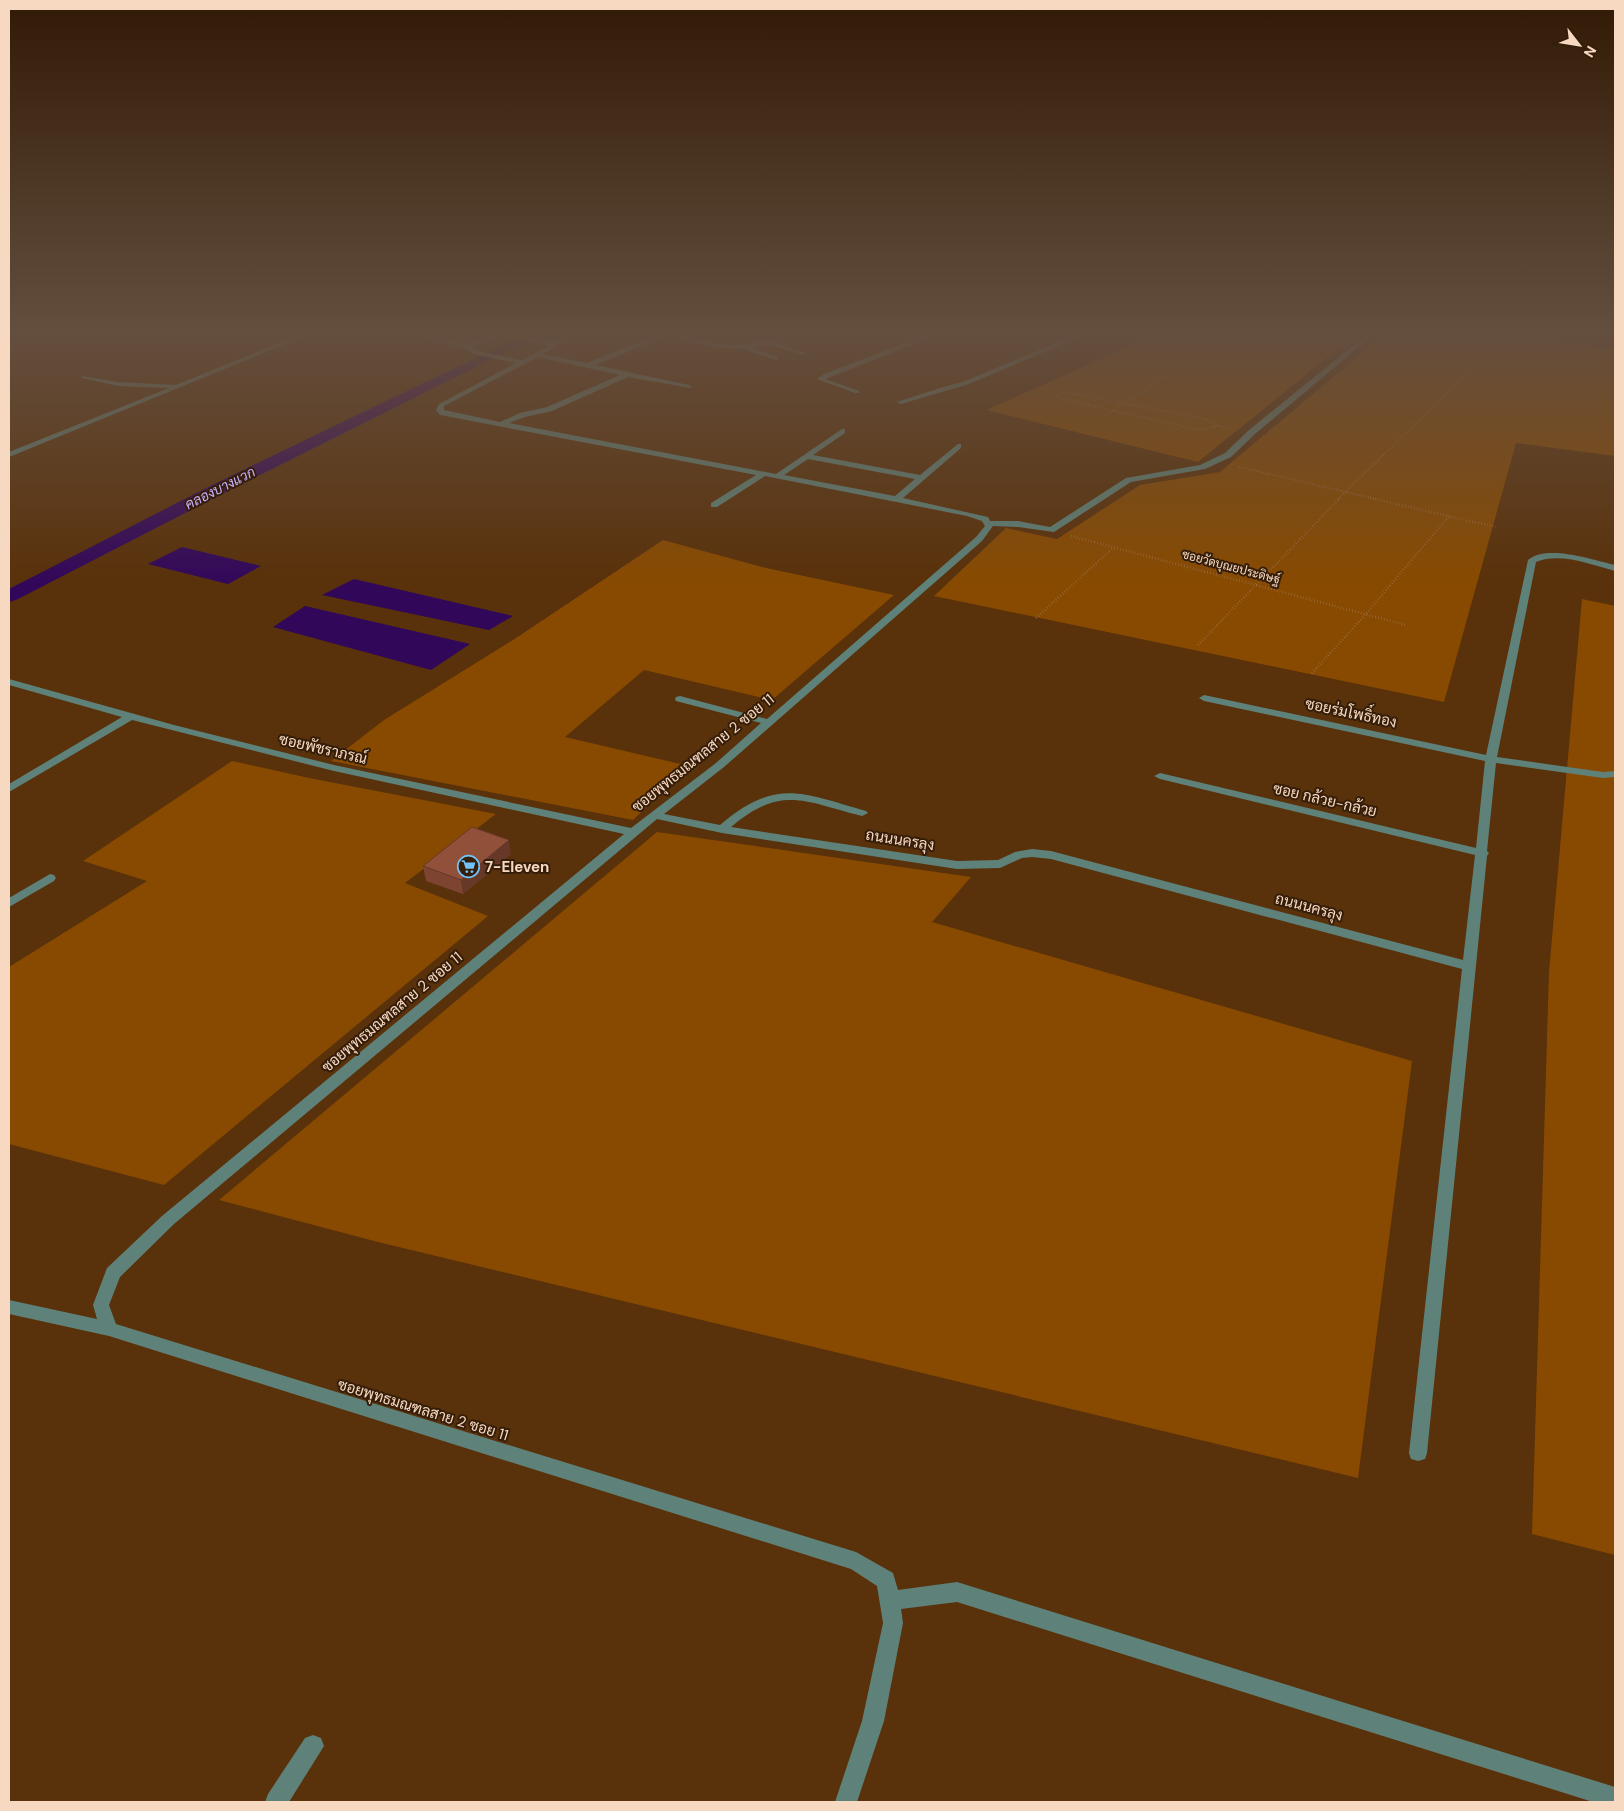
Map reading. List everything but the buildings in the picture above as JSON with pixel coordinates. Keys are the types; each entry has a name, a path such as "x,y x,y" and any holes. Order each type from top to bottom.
{"street":[{"path":"9,455 107,416"},
{"path":"456,416 897,499 969,514 985,519 988,523 1018,524 1051,530 1129,480 1202,467 1216,462 1228,455 1272,416"},
{"path":"501,424 528,416"},
{"path":"714,505 806,456 842,431"},
{"path":"897,499 958,446"},
{"path":"806,456 921,478"},
{"name":"ซอยพุทธมณฑลสาย 2 ซอย 11","path":"846,1802 873,1721 893,1623 886,1580 856,1561 109,1329 101,1305 113,1273 168,1220 633,832 720,765 979,539 990,526 988,523"},
{"path":"1418,1453 1468,966 1483,853 1491,759 1532,560 1539,556 1553,555 1615,568"},
{"name":"ซอยพัชราภรณ์","path":"9,682 334,768 633,832"},
{"name":"ซอยร่มโพธิ์ทอง","path":"1204,698 1491,759 1604,775 1615,774"},
{"path":"680,699 768,722"},
{"path":"9,789 132,716"},
{"name":"ซอย กล้วย-กล้วย","path":"1160,776 1483,853"},
{"path":"722,829 743,812 771,798 798,797 862,813"},
{"name":"ถนนนครลุง","path":"654,815 722,829 957,865 1000,864 1019,855 1032,853 1051,855 1468,966"},
{"path":"9,903 50,878"},
{"path":"9,1307 109,1329"},
{"path":"889,1601 957,1592 1615,1798"},
{"path":"276,1802 313,1746"}],"path":[{"path":"1134,416 1200,430 1218,426 1206,419 1189,416"},
{"path":"1198,644 1346,491 1423,416"},
{"path":"1216,462 1496,527"},
{"path":"1312,673 1365,615 1449,516"},
{"name":"ซอยวัดบุณยประดิษฐ์","path":"1051,530 1406,625"},
{"path":"1036,618 1113,548"}],"shaded area":[{"path":"1009,416 1255,416 1198,462"},
{"path":"1287,416 1615,416 1615,456 1516,443 1444,702 934,596 1006,528 1057,539 1140,485 1220,472"},
{"path":"663,540 766,568 894,595 772,700 644,670 565,737 689,766 633,820 331,761 384,720 513,640"},
{"path":"182,547 261,566 228,584 148,564"},
{"path":"354,579 513,616 489,630 322,595"},
{"path":"1582,599 1615,606 1615,1555 1532,1534 1549,972"},
{"path":"305,606 470,644 431,670 273,627"},
{"path":"232,761 309,778 496,814 405,883 488,916 164,1185 9,1144 9,967 147,881 83,861"},
{"path":"657,832 971,877 932,922 1412,1061 1358,1478 378,1242 219,1200"}],"waterway":[{"name":"คลองบางแวก","path":"9,596 218,489 369,416"}],"place":[{"name":"7-Eleven","path":"469,867"}]}
